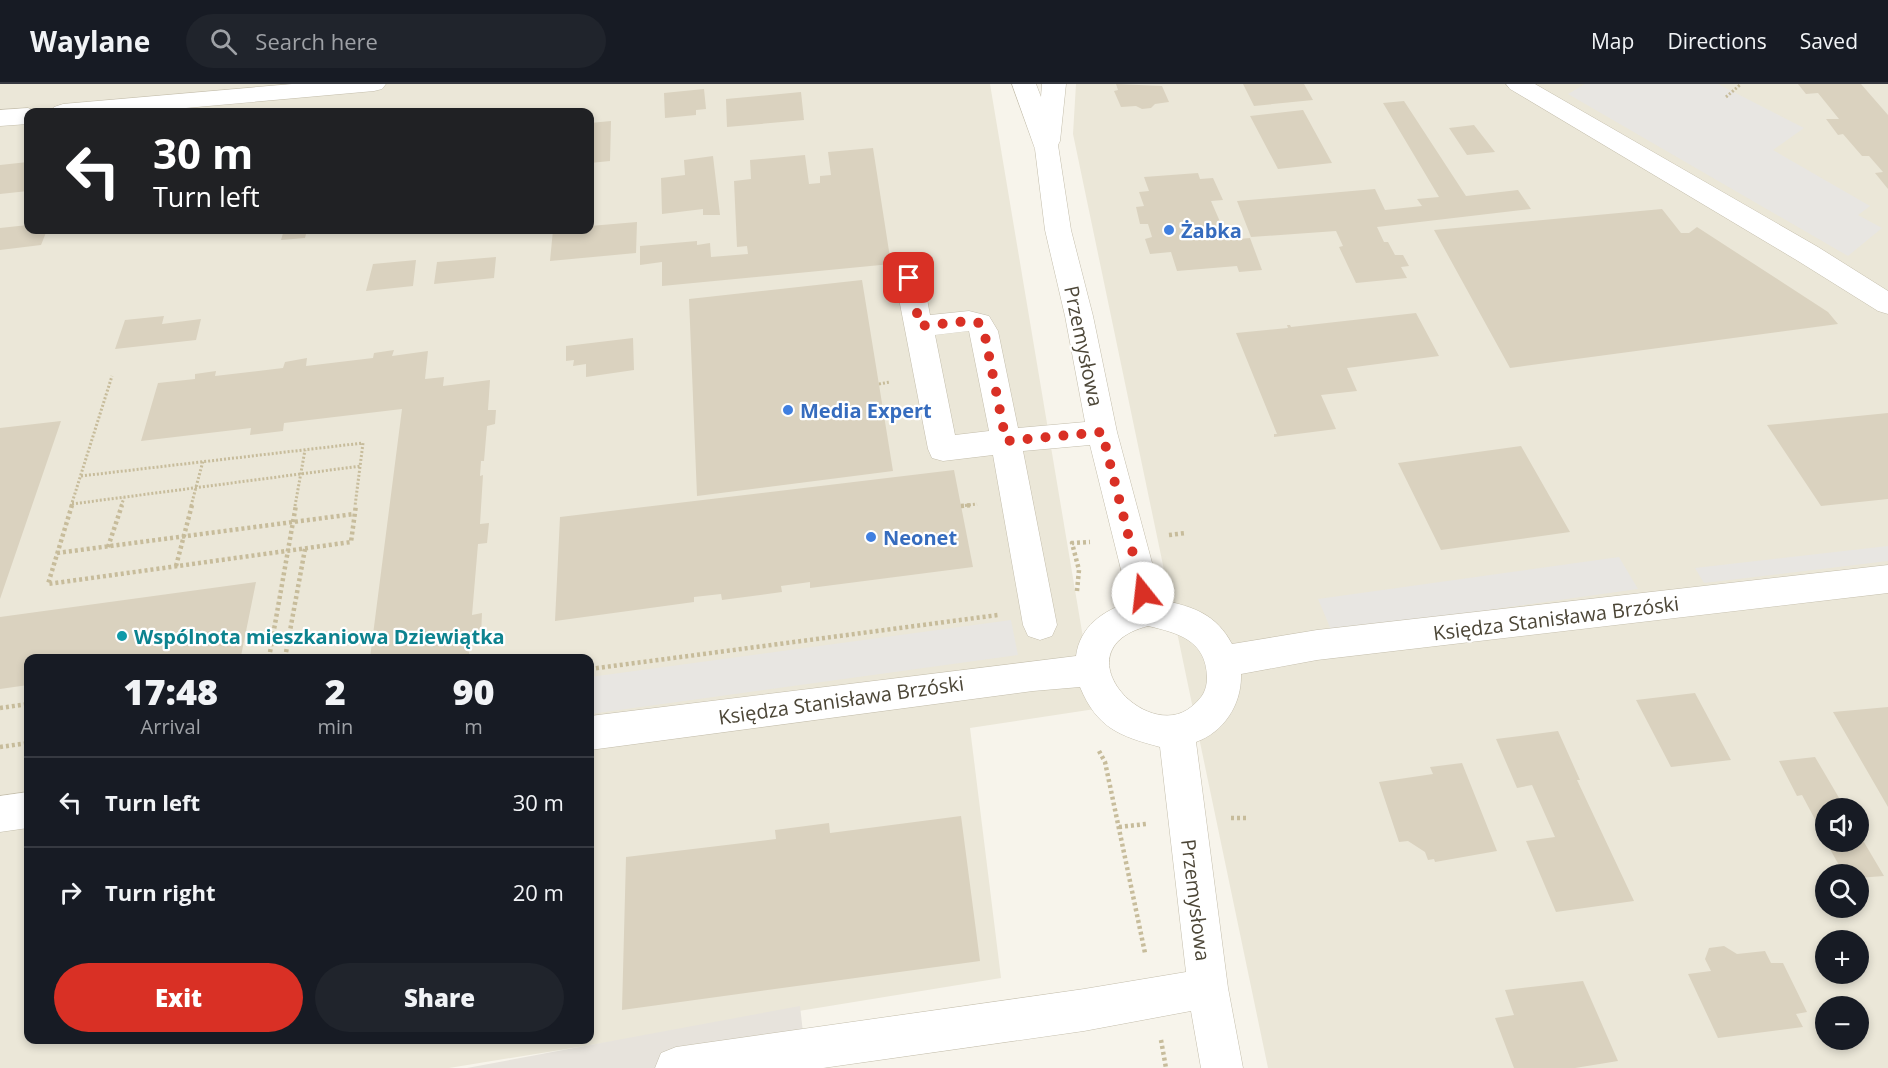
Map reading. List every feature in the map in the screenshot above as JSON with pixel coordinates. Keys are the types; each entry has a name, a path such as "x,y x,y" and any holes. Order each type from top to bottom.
{"street":[{"path":"90,108 191,93 374,84"},
{"path":"1024,84 1047,149"},
{"path":"1047,149 1054,84"},
{"path":"1518,84 1808,254 1888,304"},
{"path":"0,118 24,116"},
{"name":"Przemysłowa","path":"1047,149 1058,230 1079,316 1102,432 1148,610"},
{"path":"909,278 943,449 1102,432"},
{"path":"920,326 969,321 979,323 984,331 1040,625"},
{"name":"Księdza Stanisława Brzóski","path":"1225,661 1317,645 1888,579"},
{"path":"1148,610 1168,612 1204,629 1217,644 1225,661 1227,681 1225,690 1212,714 1196,725 1176,731 1159,731 1142,727 1113,711 1103,698 1092,670 1094,652 1101,636 1113,623 1130,614 1148,610"},
{"name":"Księdza Stanisława Brzóski","path":"594,732 1033,675 1092,670"},
{"name":"Przemysłowa","path":"1176,731 1208,988 1222,1068"},
{"path":"0,814 24,811"},
{"path":"697,1066 1084,1010 1208,988"}],"path":[{"path":"1726,97 1741,84"},
{"path":"81,476 363,444 351,542 48,584 72,504 112,376"},
{"path":"270,654 305,450"},
{"path":"176,566 203,462"},
{"path":"72,504 360,466"},
{"path":"108,547 124,498"},
{"path":"57,553 354,514"},
{"path":"1077,598 1079,570 1072,543 1129,540 1186,533"},
{"path":"286,654 305,549"},
{"path":"594,668 1005,614"},
{"path":"0,708 24,705"},
{"path":"0,747 24,744"},
{"path":"1096,747 1106,762 1166,1068"}],"shaded area":[{"path":"0,84 990,84 1095,709 970,728 1001,978 449,1068 0,1068"},
{"path":"1076,84 1888,84 1888,1068 1268,1068 1073,134"},
{"path":"1585,84 1718,84 1804,128 1773,150 1870,206 1858,215 1882,228 1848,256 1568,94"},
{"path":"1888,546 1888,561 1704,583 1695,568"},
{"path":"1619,557 1638,589 1332,632 1318,599"},
{"path":"1011,620 1018,655 594,713 594,676"},
{"path":"800,1006 807,1068 467,1068"}],"building":[{"path":"1116,84 1162,86 1169,102 1142,109 1136,106 1121,107 1114,91 1118,90"},
{"path":"1243,84 1304,84 1313,100 1254,106"},
{"path":"1798,84 1861,84 1888,115 1888,189 1875,173 1883,172 1869,156 1862,156 1843,134 1838,135 1826,119 1839,119 1818,93 1806,94"},
{"path":"704,89 706,109 696,110 696,115 665,118 664,93"},
{"path":"801,92 804,120 727,127 726,99"},
{"path":"1404,101 1466,196 1518,190 1531,209 1377,227 1384,242 1388,242 1395,255 1403,255 1409,266 1401,267 1407,278 1356,283 1339,247 1343,246 1336,231 1251,237 1237,201 1375,189 1385,210 1422,206 1417,199 1439,197 1383,103"},
{"path":"1303,110 1332,163 1278,169 1250,116"},
{"path":"611,121 610,161 594,163 594,123"},
{"path":"1474,125 1495,152 1467,155 1449,128"},
{"path":"873,148 891,264 662,286 662,262 640,265 640,246 697,241 697,245 710,243 711,257 748,254 747,246 737,247 734,181 751,179 750,160 805,155 809,184 820,183 820,176 831,175 828,152"},
{"path":"713,156 720,215 703,215 703,209 662,214 661,178 685,175 684,160"},
{"path":"24,162 24,191 0,194 0,165"},
{"path":"1198,173 1200,179 1213,178 1223,200 1211,201 1228,240 1250,238 1262,270 1239,272 1237,266 1177,271 1171,252 1150,254 1145,239 1152,237 1148,224 1140,224 1136,207 1144,206 1139,192 1149,191 1144,177"},
{"path":"1662,209 1681,233 1689,233 1697,227 1828,312 1838,324 1510,368 1434,230"},
{"path":"637,222 636,253 550,261 553,234 594,234 594,226"},
{"path":"24,225 24,234 45,234 41,245 0,250 0,228"},
{"path":"283,234 306,234 305,238 281,240"},
{"path":"496,257 494,278 434,284 437,262"},
{"path":"416,260 413,286 366,291 373,264"},
{"name":"Media Expert","path":"862,280 893,471 697,496 689,299"},
{"path":"1416,313 1439,356 1347,368 1357,391 1321,395 1336,429 1274,437 1274,434 1277,434 1236,333 1288,328 1287,325 1291,327"},
{"path":"164,316 162,324 201,319 196,340 115,349 125,320"},
{"path":"633,338 634,370 586,377 586,364 573,366 574,360 566,361 566,346"},
{"path":"394,350 392,356 428,351 425,379 444,377 443,386 490,380 488,410 496,410 495,424 487,426 484,461 481,461 480,476 483,475 480,524 489,523 487,543 478,544 472,615 482,613 481,635 471,636 469,654 371,654 402,409 284,423 283,431 250,435 251,428 141,441 158,383 195,379 195,374 216,371 215,376 283,368 285,362 307,358 306,366 373,358 374,353"},
{"path":"1888,413 1888,499 1821,506 1767,425"},
{"path":"61,421 0,599 0,428"},
{"path":"1521,446 1570,532 1441,550 1398,463"},
{"path":"954,470 973,567 810,588 810,582 781,586 782,592 722,600 721,594 694,597 694,602 555,621 560,517"},
{"name":"Wspólnota mieszkaniowa Dziewiątka","path":"256,582 241,654 24,654 24,686 0,689 0,617"},
{"path":"1695,693 1731,760 1671,767 1636,700"},
{"path":"1888,707 1888,807 1833,712"},
{"path":"1558,731 1580,780 1577,780 1634,901 1556,912 1526,841 1555,837 1532,785 1517,788 1496,739"},
{"path":"1815,757 1839,798 1815,798 1815,819 1802,795 1797,796 1779,761"},
{"path":"1462,763 1497,851 1435,862 1434,859 1428,860 1425,852 1408,841 1399,842 1379,782 1433,774 1430,767"},
{"path":"961,816 980,961 622,1010 626,857 776,839 775,830 829,823 830,833"},
{"path":"1869,851 1884,876 1869,877 1869,864 1838,864 1832,852"},
{"path":"1724,946 1737,954 1765,951 1771,963 1783,963 1807,1012 1796,1014 1803,1027 1718,1038 1688,974 1711,971 1705,959 1709,948"},
{"path":"1583,981 1618,1061 1575,1068 1514,1068 1495,1018 1514,1015 1505,990"}],"place":[{"name":"Żabka","path":"1169,230"},
{"name":"Media Expert","path":"788,410"},
{"name":"Neonet","path":"871,537"},
{"name":"Wspólnota mieszkaniowa Dziewiątka","path":"122,636"}],"route":[{"path":"909,278 920,326 969,321 979,323 984,331 1006,441 1102,432 1143,593"}]}
